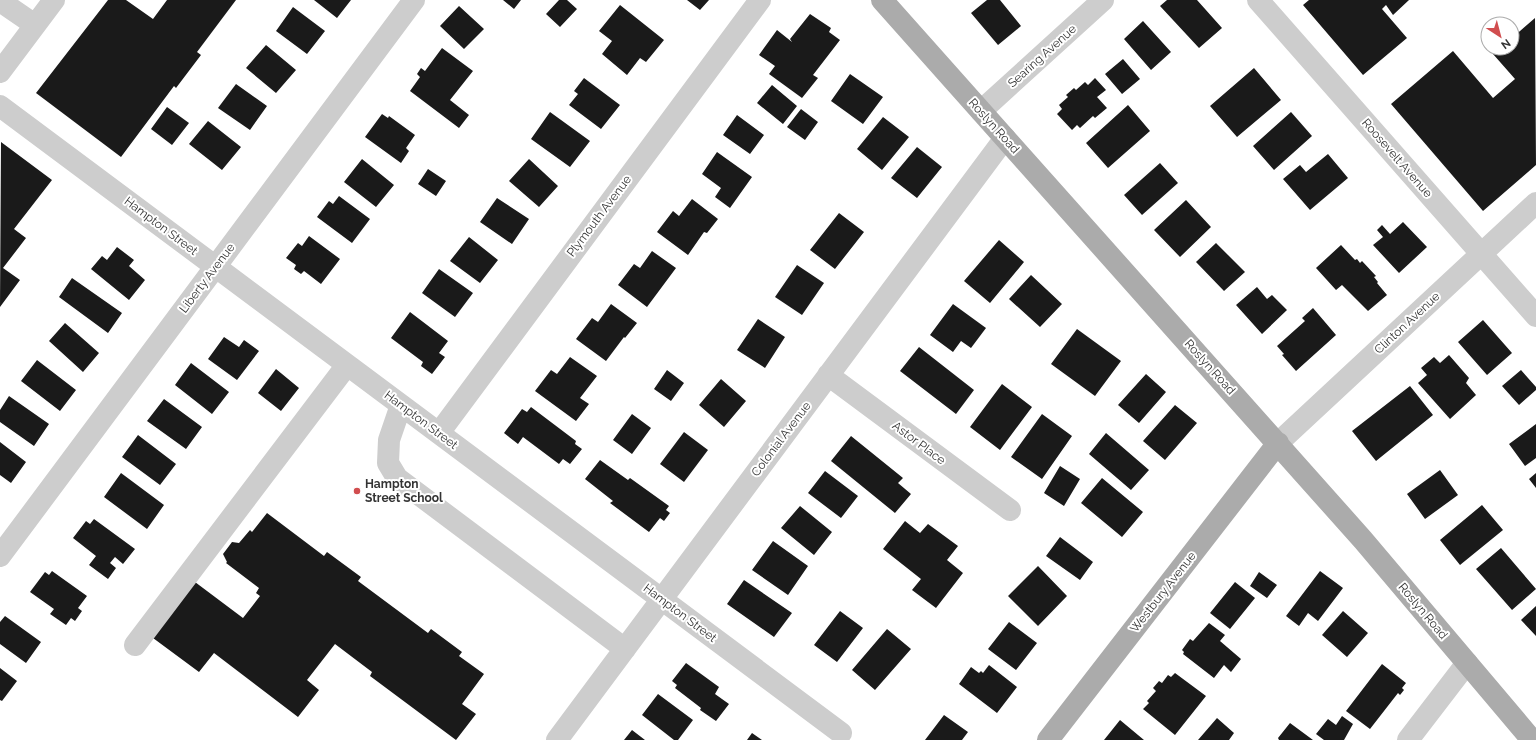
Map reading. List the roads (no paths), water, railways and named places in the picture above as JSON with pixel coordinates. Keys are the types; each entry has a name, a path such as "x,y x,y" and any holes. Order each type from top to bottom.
{"main road":[{"name":"Roslyn Road","path":"882,0 1364,540 1532,740"},
{"name":"Westbury Avenue","path":"1048,740 1278,443"}],"street":[{"path":"0,72 54,0"},
{"name":"Liberty Avenue","path":"0,556 414,0"},
{"name":"Plymouth Avenue","path":"439,433 760,0"},
{"name":"Searing Avenue","path":"981,112 1103,0"},
{"name":"Roosevelt Avenue","path":"1258,0 1536,316"},
{"path":"0,1 35,25"},
{"name":"Hampton Street","path":"0,106 842,733"},
{"name":"Colonial Avenue","path":"557,740 1004,138"},
{"name":"Clinton Avenue","path":"1278,443 1536,203"},
{"path":"135,645 347,365"},
{"name":"Astor Place","path":"828,375 1010,510"},
{"path":"401,405 389,440 388,463 397,478 625,649"},
{"path":"1408,740 1467,663"}],"place":[{"name":"Hampton Street School","path":"357,491"}]}
